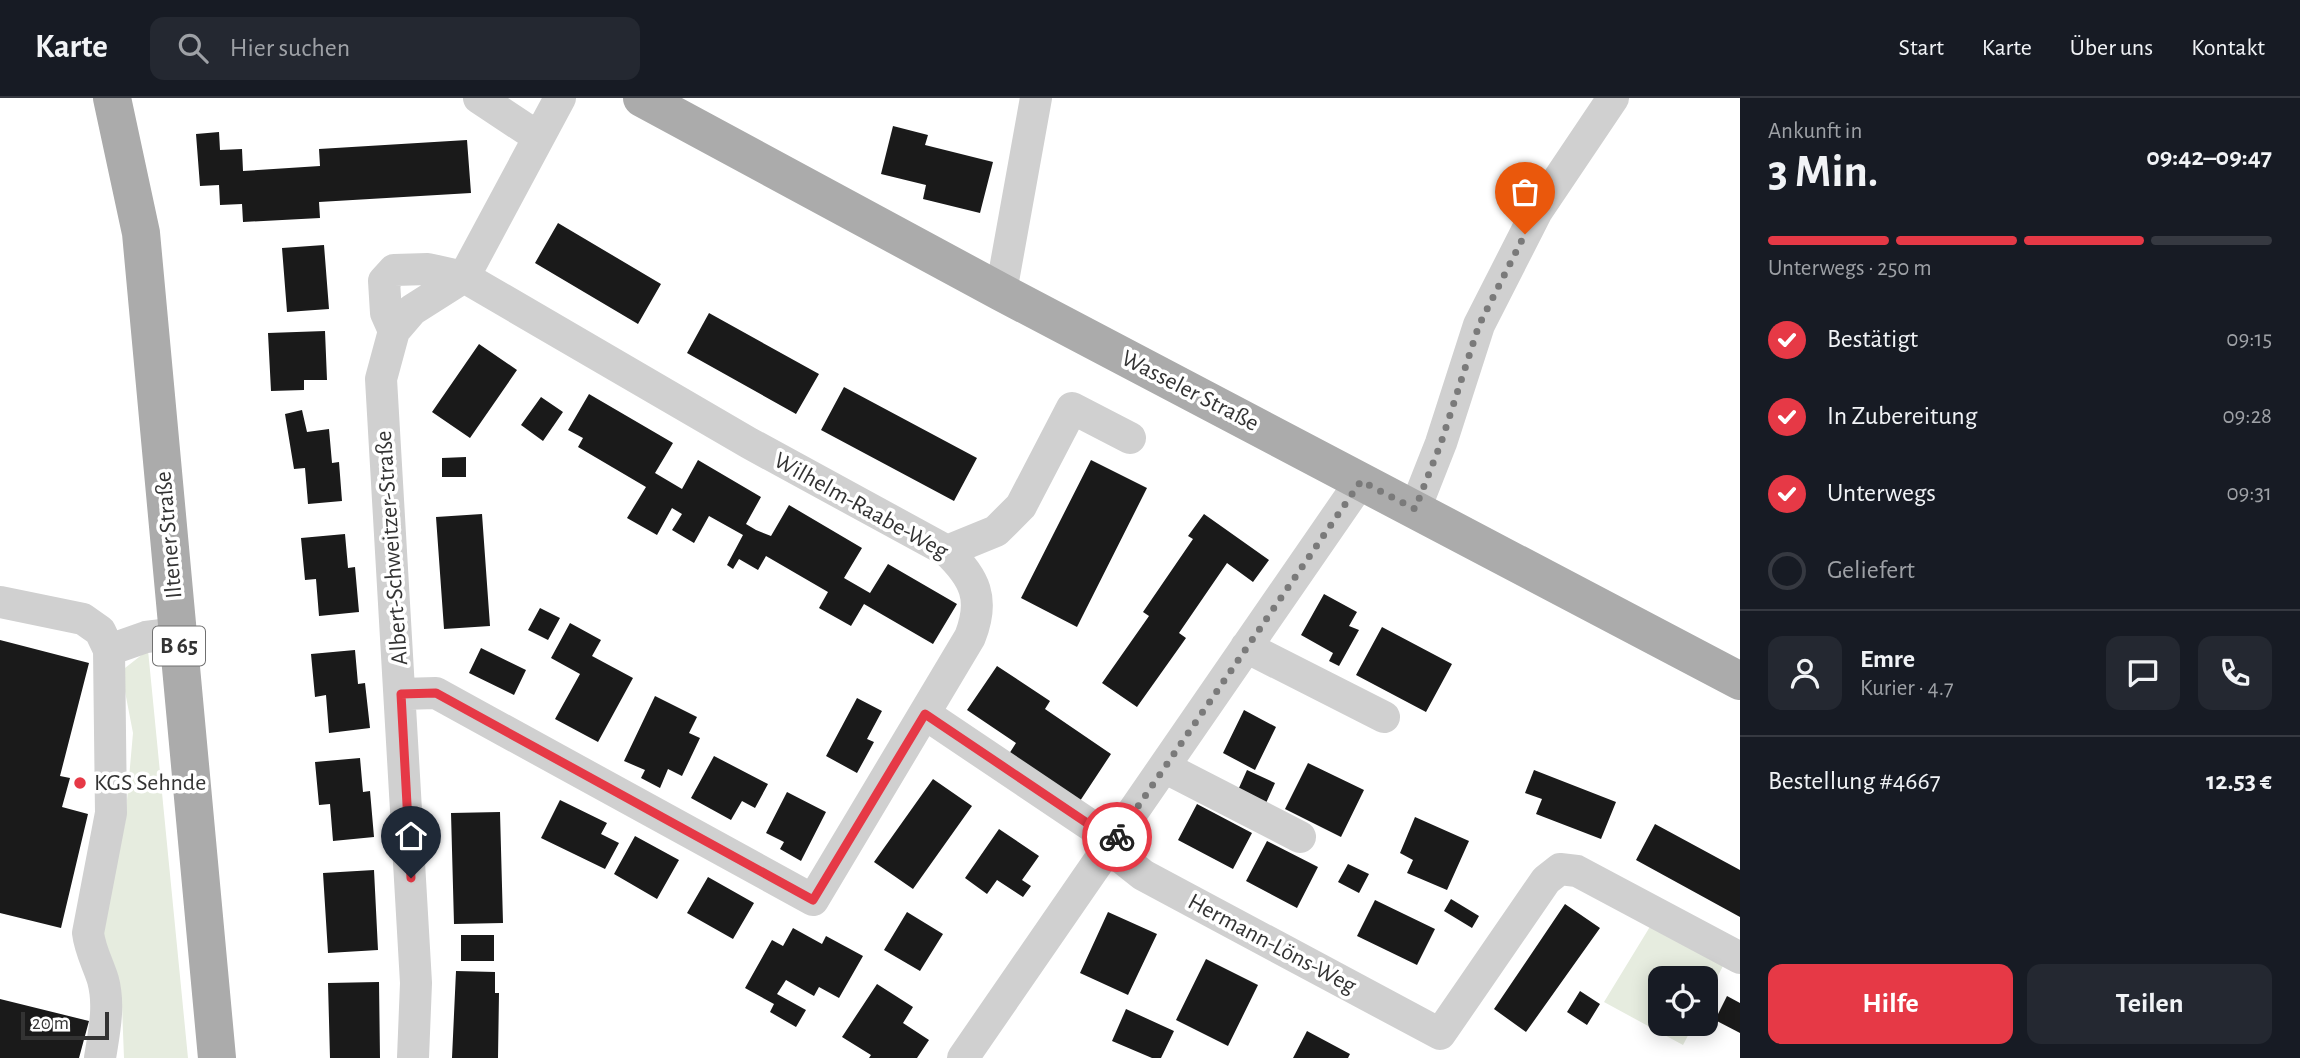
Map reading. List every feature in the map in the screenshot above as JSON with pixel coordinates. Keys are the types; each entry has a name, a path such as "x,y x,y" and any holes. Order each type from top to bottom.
{"main road":[{"name":"Iltener Straße","path":"112,98 141,233 217,1058"},
{"name":"Wasseler Straße","path":"642,98 1001,292 1740,681"}],"street":[{"path":"479,98 538,137"},
{"name":"Albert-Schweitzer-Straße","path":"413,1058 416,983 381,379 394,331 412,310 464,277 560,98"},
{"path":"1001,292 1036,98"},
{"path":"1415,509 1441,443 1479,325 1536,211 1613,98"},
{"name":"Wilhelm-Raabe-Weg","path":"394,331 386,313 384,281 394,270 428,269 464,277 749,443 947,551 969,572 976,590 976,621 925,714 813,900 436,693 401,694"},
{"path":"947,551 996,531 1021,506 1072,408 1130,438"},
{"path":"963,1058 1361,481"},
{"path":"0,602 83,619 100,631 109,650 111,813 88,933 106,995 100,1058"},
{"path":"109,650 146,637 178,633"},
{"path":"1246,647 1384,717"},
{"name":"Hermann-Löns-Weg","path":"925,714 1093,827 1109,848 1143,875 1433,1046 1546,880 1560,869 1577,871 1740,958"},
{"path":"1164,767 1300,837"}],"shaded area":[{"path":"148,650 188,1058 124,1058 122,1006 100,932 125,823 133,733 122,676 125,668"},
{"path":"1651,925 1725,962 1718,976 1718,966 1648,966 1648,1026 1604,1002"},
{"path":"1666,1036 1688,1036 1683,1045"}],"building":[{"path":"893,126 928,135 925,145 993,162 980,213 923,199 926,185 881,174"},
{"path":"219,132 220,150 242,149 243,171 320,166 319,149 467,140 471,193 319,202 320,218 243,222 242,204 220,205 219,185 200,186 196,134"},
{"path":"558,223 661,284 638,324 535,263"},
{"path":"324,245 329,309 287,312 282,248"},
{"path":"709,313 819,374 796,414 687,353"},
{"path":"325,331 327,380 304,380 304,390 271,391 268,333"},
{"path":"479,344 517,370 470,438 432,412"},
{"path":"844,387 977,458 954,501 821,430"},
{"path":"589,394 673,443 655,473 682,489 698,460 761,497 746,524 756,530 771,536 789,505 862,548 844,578 870,593 888,564 957,604 933,644 864,604 851,626 819,608 828,592 766,556 758,570 739,559 733,569 727,565 743,535 709,516 694,543 672,530 682,514 672,508 657,535 627,518 646,487 578,447 583,438 568,430"},
{"path":"541,397 563,412 543,441 521,425"},
{"path":"302,410 307,432 329,429 332,463 339,462 342,501 308,504 305,468 294,469 285,414"},
{"path":"466,457 466,477 442,477 442,458"},
{"path":"1091,460 1147,488 1077,627 1021,598"},
{"path":"482,514 490,626 444,629 436,517"},
{"path":"1204,514 1269,560 1253,582 1227,563 1179,633 1186,638 1137,707 1102,683 1149,616 1143,612 1193,539 1188,536"},
{"path":"345,534 348,568 355,567 359,612 319,616 316,579 305,580 301,538"},
{"path":"1324,594 1357,612 1349,626 1359,630 1339,666 1329,661 1333,653 1301,635"},
{"path":"540,608 560,618 548,640 528,630"},
{"path":"570,623 601,640 592,656 633,678 598,742 555,719 580,674 551,658"},
{"path":"1382,627 1452,664 1426,712 1356,675"},
{"path":"0,640 89,663 60,776 70,778 62,807 88,814 61,928 0,913"},
{"path":"481,648 526,670 514,695 469,673"},
{"path":"355,650 358,684 365,683 370,728 329,733 326,695 315,697 311,654"},
{"path":"997,666 1050,701 1045,709 1111,754 1080,801 1009,754 1016,743 967,710"},
{"path":"655,696 697,717 689,733 700,738 682,776 668,769 660,788 641,778 645,770 624,761"},
{"path":"857,698 882,711 867,739 874,742 857,773 826,756"},
{"path":"1244,710 1276,727 1255,770 1223,753"},
{"path":"714,756 768,784 755,808 742,801 731,820 691,798"},
{"path":"360,758 363,792 370,791 374,837 333,841 330,804 319,805 315,762"},
{"path":"1308,763 1364,790 1341,837 1285,809"},
{"path":"1247,770 1275,783 1262,812 1234,799"},
{"path":"1534,770 1616,802 1601,839 1536,814 1542,799 1525,793"},
{"path":"933,779 972,806 913,889 874,862"},
{"path":"787,792 826,812 801,861 780,849 784,842 766,833"},
{"path":"560,800 607,823 601,834 619,843 605,869 541,838"},
{"path":"1197,804 1252,833 1233,869 1178,840"},
{"path":"500,812 503,923 454,924 451,813"},
{"path":"1415,817 1469,841 1447,890 1407,873 1413,860 1400,853"},
{"path":"1655,824 1740,870 1740,917 1636,860"},
{"path":"999,829 1039,856 1022,880 1031,886 1023,897 997,880 987,894 965,878"},
{"path":"635,836 679,860 657,899 614,874"},
{"path":"1267,841 1318,867 1297,908 1246,881"},
{"path":"1348,864 1369,874 1359,893 1338,882"},
{"path":"374,870 378,950 328,953 323,873"},
{"path":"708,877 754,903 733,939 687,913"},
{"path":"1451,899 1479,916 1472,928 1444,911"},
{"path":"1375,900 1435,929 1417,965 1357,936"},
{"path":"1565,904 1600,928 1526,1032 1494,1009"},
{"path":"907,912 943,934 920,971 884,950"},
{"path":"1108,912 1157,934 1128,995 1080,973"},
{"path":"793,928 822,944 826,936 863,956 839,998 819,987 814,996 786,980 777,994 806,1010 796,1027 770,1012 774,1004 745,988 772,940 783,946"},
{"path":"461,935 494,935 494,961 461,961"},
{"path":"1206,959 1258,985 1228,1046 1176,1020"},
{"path":"456,971 495,972 495,993 499,993 498,1058 452,1058"},
{"path":"379,982 380,1058 330,1058 328,983"},
{"path":"877,984 913,1007 903,1023 929,1040 917,1058 869,1058 871,1055 842,1037"},
{"path":"1580,991 1600,1004 1587,1025 1567,1012"},
{"path":"1727,996 1740,1003 1740,1033 1718,1022 1718,1014"},
{"path":"0,999 89,1021 79,1058 0,1058"},
{"path":"1126,1009 1174,1031 1161,1058 1152,1058 1112,1041"},
{"path":"1307,1031 1350,1054 1348,1058 1293,1058"}],"way so far":[{"path":"1117,837 1361,481 1415,509 1441,443 1479,325 1525,234"}],"place":[{"name":"KGS Sehnde","path":"80,783"}],"route":[{"path":"411,878 401,694 436,693 813,900 925,714 1093,827 1109,848 1117,837"}]}
